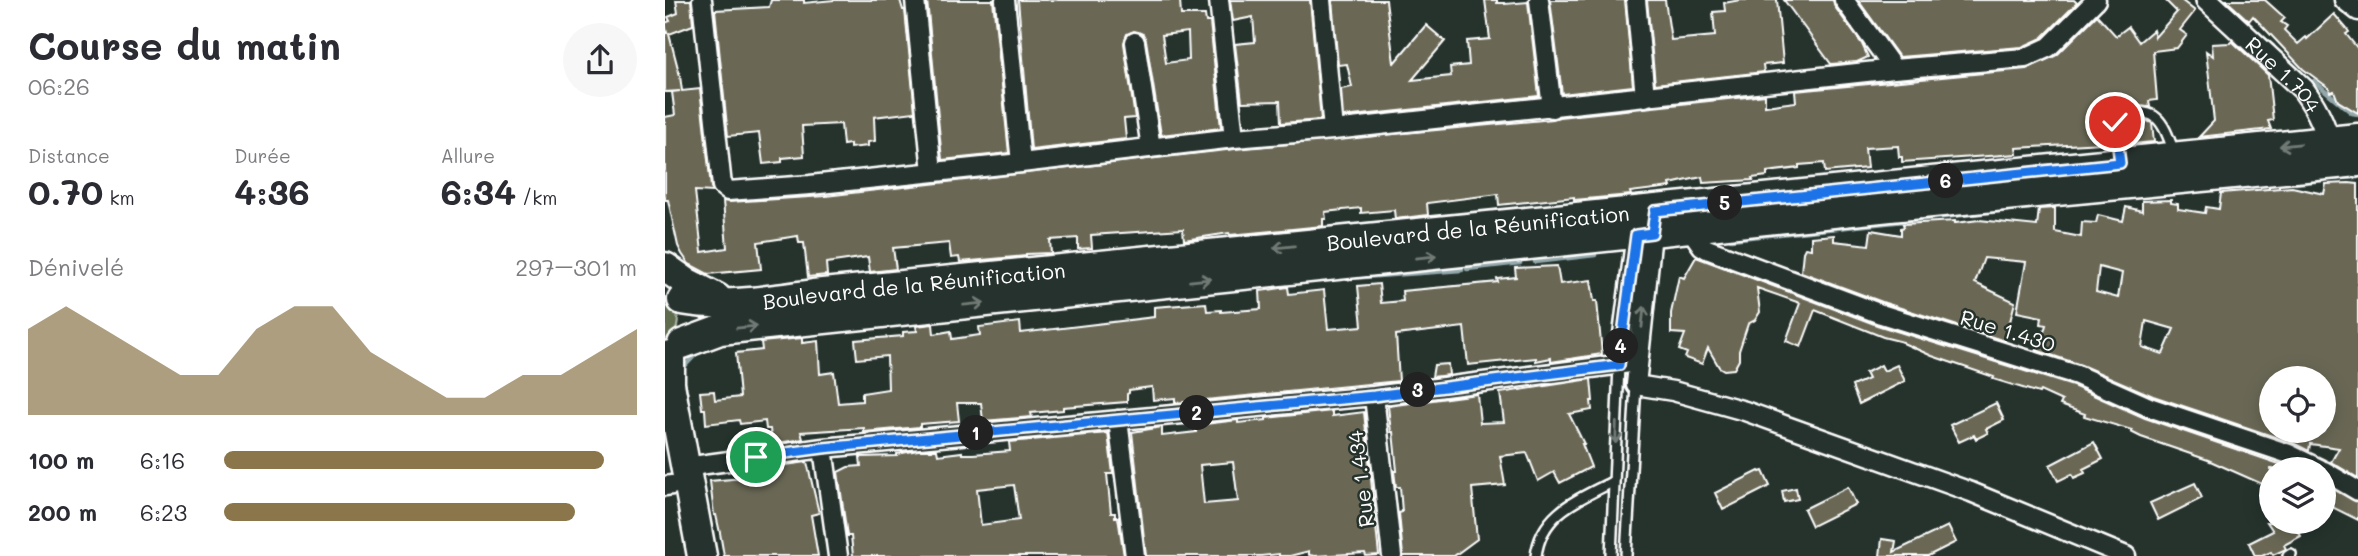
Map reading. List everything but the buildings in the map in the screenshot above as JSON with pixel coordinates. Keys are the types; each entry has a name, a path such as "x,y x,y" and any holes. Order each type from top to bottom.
{"main road":[{"name":"Boulevard de la Réunification","path":"673,293 702,303 728,304 1645,223 2175,157 2339,156 2358,138"},
{"path":"679,355 735,328 1645,223 1690,229 2339,156"},
{"path":"665,267 686,282 728,304"},
{"path":"673,293 688,314 688,330 679,355 672,472 684,556"},
{"path":"672,472 702,556"}],"street":[{"path":"702,0 722,186 725,190 810,185 1894,69 1999,61 2038,54 2049,47 2096,0"},
{"path":"915,0 932,172"},
{"path":"1005,0 1021,163"},
{"path":"1219,0 1234,138"},
{"path":"1321,0 1333,130"},
{"path":"1539,0 1552,107"},
{"path":"1636,0 1645,97"},
{"path":"1843,0 1894,69"},
{"name":"Rue 1.704","path":"2207,0 2303,89 2313,103 2339,156"},
{"path":"2344,0 2358,11"},
{"path":"1135,42 1151,148"},
{"path":"1645,223 1636,385 1673,391 1745,411 1971,492 2126,556"},
{"path":"1619,365 1645,223"},
{"name":"Rue 1.430","path":"1690,229 1707,249 1767,273 1893,318 2077,375 2149,407 2295,457"},
{"path":"672,472 823,448 1374,396 1638,362"},
{"name":"Rue 1.434","path":"1374,396 1392,556"},
{"path":"1118,420 1135,556"},
{"path":"823,448 838,556"},
{"name":"Rue 1.430","path":"2336,478 2358,491"}],"lane":[{"path":"2120,163 2115,122 2121,114 2135,111 2147,111 2157,118 2166,132 2175,157"},
{"path":"1611,556 1619,365"},
{"path":"1626,556 1636,385"},
{"path":"1536,556 1544,529 1558,511 1614,481"}],"green space":[{"path":"665,298 675,309 678,322 674,334 665,346"}],"waterway":[{"path":"2262,37 2273,46"},
{"path":"2314,81 2352,113 2358,114"},
{"path":"2327,179 2358,177"},
{"path":"2296,183 2324,180"},
{"path":"1668,194 1784,182"},
{"path":"2077,203 2169,194"},
{"path":"1731,239 2030,208"},
{"path":"1535,262 1595,255"},
{"path":"1467,269 1520,263"},
{"path":"1350,278 1462,270"},
{"path":"682,369 697,353"},
{"path":"683,378 687,397"}],"route":[{"path":"756,457 823,448 1374,396 1619,365 1636,235 1652,233 1655,211 2120,163 2115,122"}]}
